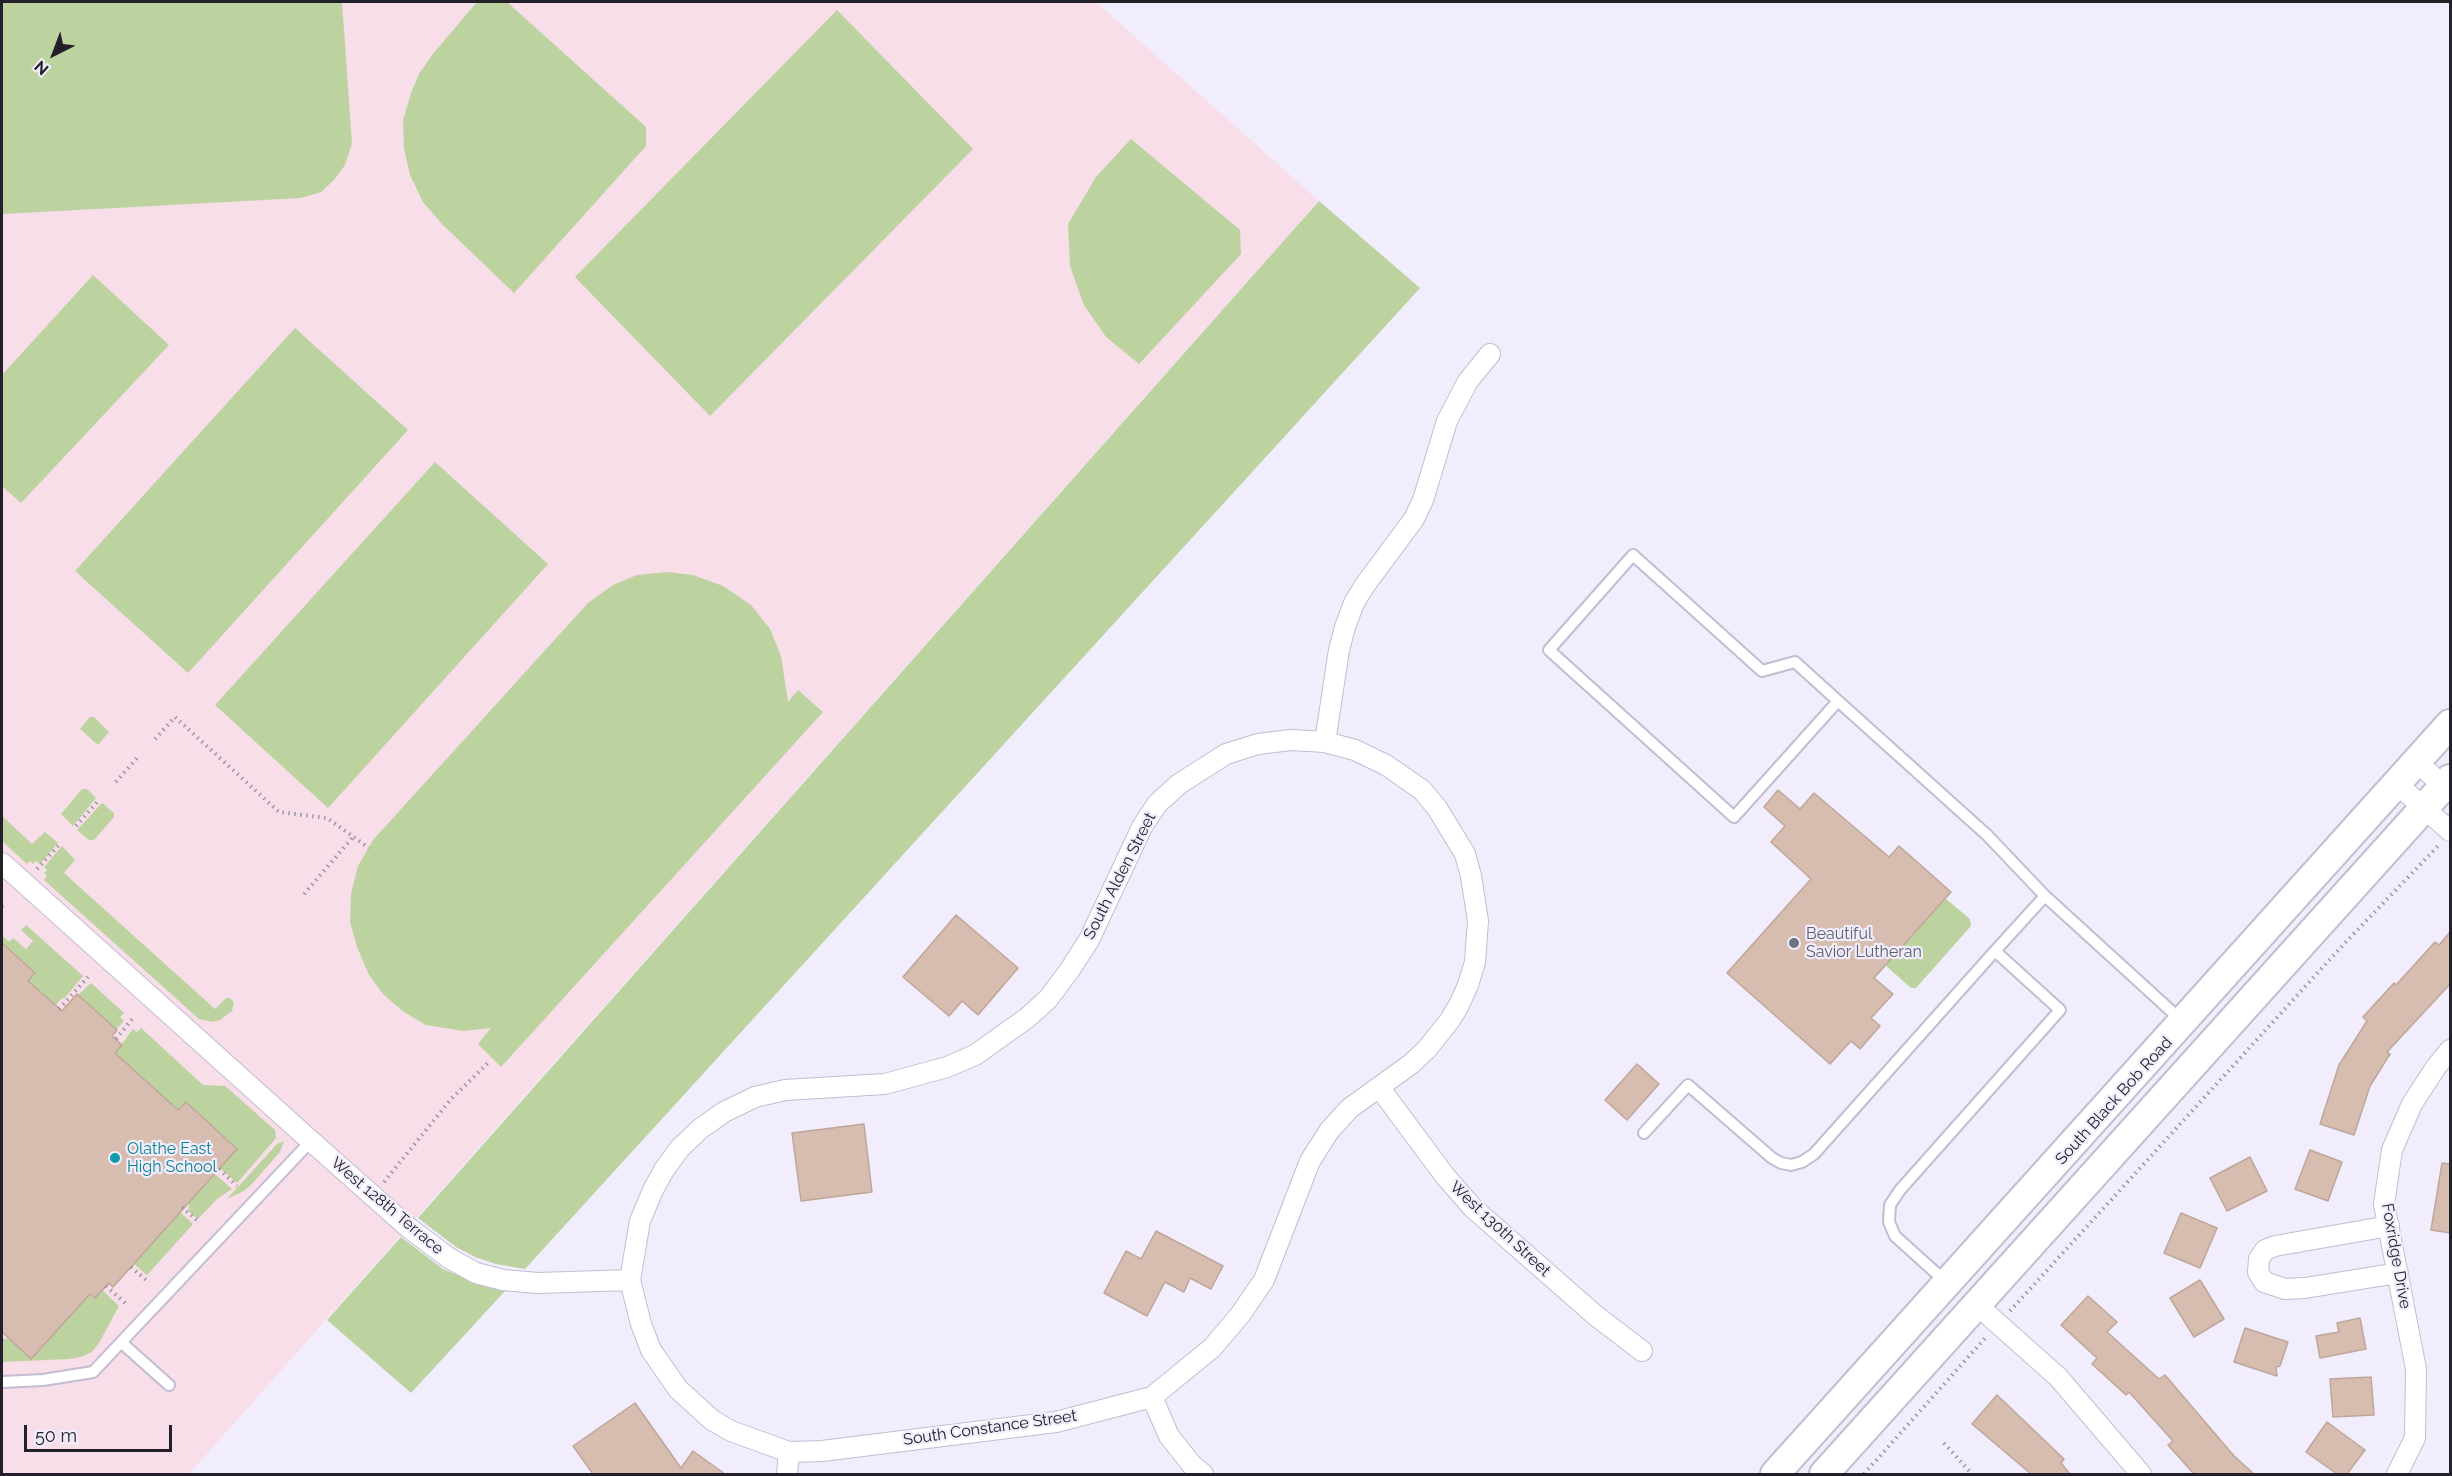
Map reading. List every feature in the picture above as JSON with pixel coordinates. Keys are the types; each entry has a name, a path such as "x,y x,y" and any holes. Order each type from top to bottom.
{"main road":[{"name":"South Black Bob Road","path":"1775,1474 2184,1023 2451,724"},
{"path":"1824,1474 2425,807 2448,786"}],"street":[{"path":"1324,742 1340,650 1354,603 1414,519 1423,500 1447,421 1468,381 1490,354"},
{"name":"South Alden Street","path":"630,1281 640,1221 653,1191 664,1170 680,1148 700,1130 724,1112 755,1097 785,1090 885,1084 947,1067 975,1055 1027,1018 1048,999 1089,940 1142,827 1157,804 1179,784 1226,754 1258,744 1291,740 1324,742"},
{"name":"South Constance Street","path":"789,1452 822,1451 1056,1422 1152,1397 1212,1348 1240,1315 1264,1280 1310,1161 1329,1131 1350,1108 1427,1049 1459,1005 1475,962 1478,921 1476,897 1465,854 1437,808 1422,790 1386,765 1355,750 1324,742"},
{"path":"2417,762 2448,786"},
{"path":"2397,784 2425,807 2447,836"},
{"name":"West 128th Terrace","path":"2,863 409,1228 449,1258 476,1273 503,1280 538,1283 630,1281"},
{"name":"Foxridge Drive","path":"2397,1474 2415,1438 2416,1369 2384,1204 2392,1150 2412,1104 2436,1067 2451,1050"},
{"name":"West 130th Street","path":"1379,1087 1445,1176 1473,1208 1595,1315 1642,1351"},
{"path":"2389,1226 2275,1246 2265,1250 2259,1259 2258,1272 2264,1282 2285,1289 2305,1288 2398,1273"},
{"path":"630,1281 641,1324 651,1350 678,1389 712,1420 731,1431 789,1452 786,1474"},
{"path":"1977,1305 2058,1377 2141,1474"},
{"path":"1152,1397 1169,1436 1192,1465 1203,1474"}],"lane":[{"path":"1838,701 1734,817 1549,650 1633,555 1761,671 1795,662 1987,835 2045,896 2184,1023"},
{"path":"1644,1133 1689,1085 1772,1158 1791,1165 1802,1162 1814,1154 2045,896"},
{"path":"1948,1284 1895,1236 1889,1222 1890,1205 1900,1190 2060,1010 1995,951"},
{"path":"2,1382 43,1380 93,1372 123,1343 311,1141"},
{"path":"123,1343 169,1385"}],"path":[{"path":"155,738 175,717 279,812 327,818 369,848"},
{"path":"116,782 137,758"},
{"path":"76,826 99,800"},
{"path":"1864,1474 2343,945 2447,836"},
{"path":"304,894 353,837"},
{"path":"37,870 60,844"},
{"path":"59,1009 88,977"},
{"path":"116,1040 133,1018"},
{"path":"382,1185 452,1099 490,1061"},
{"path":"219,1170 237,1186"},
{"path":"182,1207 199,1222"},
{"path":"131,1267 146,1280"},
{"path":"106,1286 125,1303"},
{"path":"1944,1443 1972,1474"}],"shaded area":[{"name":"Olathe East High School","path":"2,2 1096,2 1319,201 189,1474 2,1474"}],"green space":[{"path":"2,2 342,2 352,143 345,165 321,192 301,198 3,214"},
{"path":"477,2 507,2 646,127 646,146 514,293 443,225 423,202 410,175 404,149 403,121 419,74"},
{"path":"837,10 973,149 710,416 575,277"},
{"path":"1131,139 1240,230 1241,254 1139,364 1106,337 1084,305 1070,266 1068,224 1096,177"},
{"path":"1319,201 1420,288 525,1269 496,1264 475,1257 456,1247 418,1218"},
{"path":"93,275 169,345 21,503 2,486 2,375"},
{"path":"295,328 408,430 188,673 75,571"},
{"path":"435,462 548,564 328,808 215,705"},
{"path":"667,572 693,575 723,586 751,605 770,629 781,656 788,702 798,690 823,712 501,1067 478,1044 491,1028 464,1031 426,1025 404,1012 383,994 369,975 357,947 350,922 351,894 358,866 373,840 588,603 613,585 637,575"},
{"path":"90,717 94,717 109,732 98,745 80,729"},
{"path":"82,789 87,789 96,798 73,826 61,814"},
{"path":"102,803 114,813 114,817 94,840 89,840 77,830"},
{"path":"2,816 32,844 45,832 58,843 40,864 36,861 33,864 30,861 27,864 2,841"},
{"path":"62,846 75,860 64,873 215,1009 226,998 230,998 234,1003 232,1011 213,1022 199,1019 44,880 47,876 44,873 47,870 44,867"},
{"path":"1945,898 1970,919 1971,926 1916,988 1911,988 1885,965"},
{"path":"26,925 83,976 56,1005 28,981 35,973 2,943 2,935 9,942 13,938 26,949 33,941 21,930"},
{"path":"91,983 124,1013 120,1017 124,1021 116,1030 78,995"},
{"path":"141,1028 203,1085 225,1086 275,1130 276,1138 237,1183 220,1168 237,1148 186,1102 178,1110 115,1053 133,1029 137,1032"},
{"path":"284,1141 280,1152 250,1186 227,1199 277,1144"},
{"path":"215,1174 232,1189 217,1199 198,1219 189,1212 189,1202"},
{"path":"180,1212 193,1224 147,1275 134,1264"},
{"path":"401,1237 443,1269 505,1291 411,1393 327,1320"},
{"path":"102,1290 119,1306 92,1352 69,1359 3,1362 2,1343 7,1337 31,1359 90,1294 95,1298"}],"building":[{"name":"Beautiful Savior Lutheran","path":"1778,790 1800,809 1814,793 1889,857 1899,846 1951,892 1874,978 1893,994 1871,1018 1880,1026 1860,1049 1851,1041 1830,1064 1727,973 1811,879 1771,842 1785,826 1764,807"},
{"path":"956,915 1018,968 978,1015 962,1001 949,1016 903,977"},
{"path":"2451,931 2451,983 2387,1052 2390,1054 2370,1086 2354,1135 2320,1124 2339,1065 2367,1021 2363,1017 2435,942 2439,945"},
{"name":"Olathe East High School","path":"2,943 35,973 28,981 62,1011 77,994 117,1030 112,1036 122,1045 115,1053 178,1110 186,1102 237,1149 113,1287 109,1283 95,1298 90,1294 31,1359 2,1332"},
{"path":"1637,1064 1659,1084 1627,1120 1605,1100"},
{"path":"864,1124 872,1192 801,1201 792,1133"},
{"path":"2310,1150 2342,1162 2328,1201 2295,1189"},
{"path":"2250,1157 2267,1191 2227,1211 2210,1178"},
{"path":"2442,1163 2451,1164 2451,1233 2431,1230"},
{"path":"2181,1213 2217,1228 2200,1268 2164,1253"},
{"path":"1156,1231 1223,1266 1211,1289 1190,1278 1184,1292 1165,1282 1147,1316 1104,1293 1126,1251 1141,1259"},
{"path":"2200,1280 2224,1319 2194,1337 2170,1298"},
{"path":"2088,1296 2117,1322 2107,1332 2159,1379 2165,1375 2234,1456 2254,1474 2194,1474 2168,1445 2173,1441 2129,1392 2126,1395 2092,1364 2097,1358 2061,1325"},
{"path":"2360,1318 2366,1349 2320,1358 2316,1336 2339,1332 2337,1323"},
{"path":"2245,1328 2288,1342 2280,1366 2276,1367 2277,1376 2234,1362"},
{"path":"2371,1377 2374,1415 2333,1417 2330,1379"},
{"path":"1997,1395 2064,1459 2061,1463 2070,1474 2031,1474 1972,1424"},
{"path":"635,1403 681,1468 693,1451 725,1474 593,1474 573,1446"},
{"path":"2327,1422 2365,1450 2347,1474 2337,1474 2306,1452"}],"place":[{"name":"Beautiful Savior Lutheran","path":"1794,943"},
{"name":"Olathe East High School","path":"115,1158"}]}
